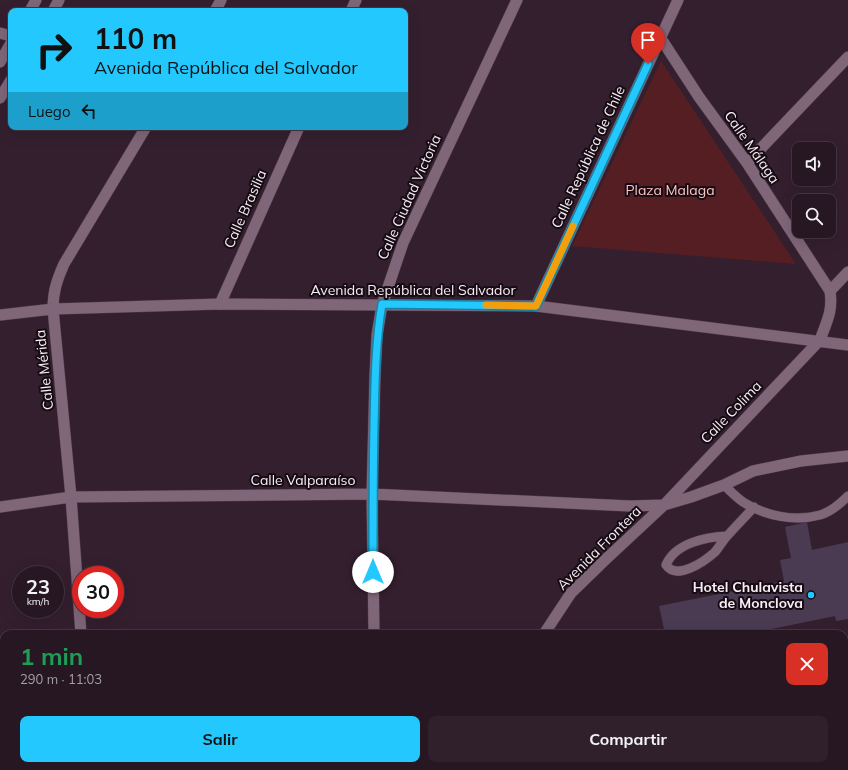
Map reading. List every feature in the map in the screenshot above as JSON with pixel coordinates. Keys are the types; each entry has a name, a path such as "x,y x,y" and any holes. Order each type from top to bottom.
{"street":[{"name":"Calle Ciudad Victoria","path":"374,630 372,494 377,335 382,304 403,243 517,0"},
{"name":"Calle República de Chile","path":"536,306 678,0"},
{"name":"Calle Málaga","path":"660,37 699,97 747,163 830,291"},
{"path":"0,62 8,48"},
{"path":"747,163 848,57"},
{"path":"0,98 8,85"},
{"name":"Calle Mérida","path":"81,630 72,497 53,309 53,293 64,264 144,130"},
{"name":"Calle Brasilia","path":"220,304 298,130"},
{"path":"820,340 830,315 832,303 830,291 848,272"},
{"name":"Avenida República del Salvador","path":"0,315 53,309 220,304 536,306 820,340 848,345"},
{"name":"Calle Colima","path":"664,505 820,340"},
{"name":"Calle Valparaíso","path":"0,507 72,497 372,494 630,506 664,505 724,485 753,471 802,461 848,456"},
{"name":"Avenida Frontera","path":"547,630 571,593 664,505"}],"lane":[{"path":"724,485 743,502 766,513 796,518 821,515 836,507 848,496"},
{"path":"727,536 711,537 688,545 676,551 669,558 666,565 669,569 675,571 684,570 698,564 716,550 754,507"}],"green space":[{"name":"Plaza Malaga","path":"661,61 796,264 572,246"}],"building":[{"path":"807,522 812,550 848,542 848,619 836,621 835,616 767,630 664,630 659,606 784,581 780,560 791,558 785,527"}],"slow traffic":[{"path":"486,305 536,306 573,226"}],"place":[{"name":"Hotel Chulavista de Monclova","path":"811,595"}],"route":[{"path":"373,572 372,494 375,375 377,335 382,304 536,306 648,64"}]}
